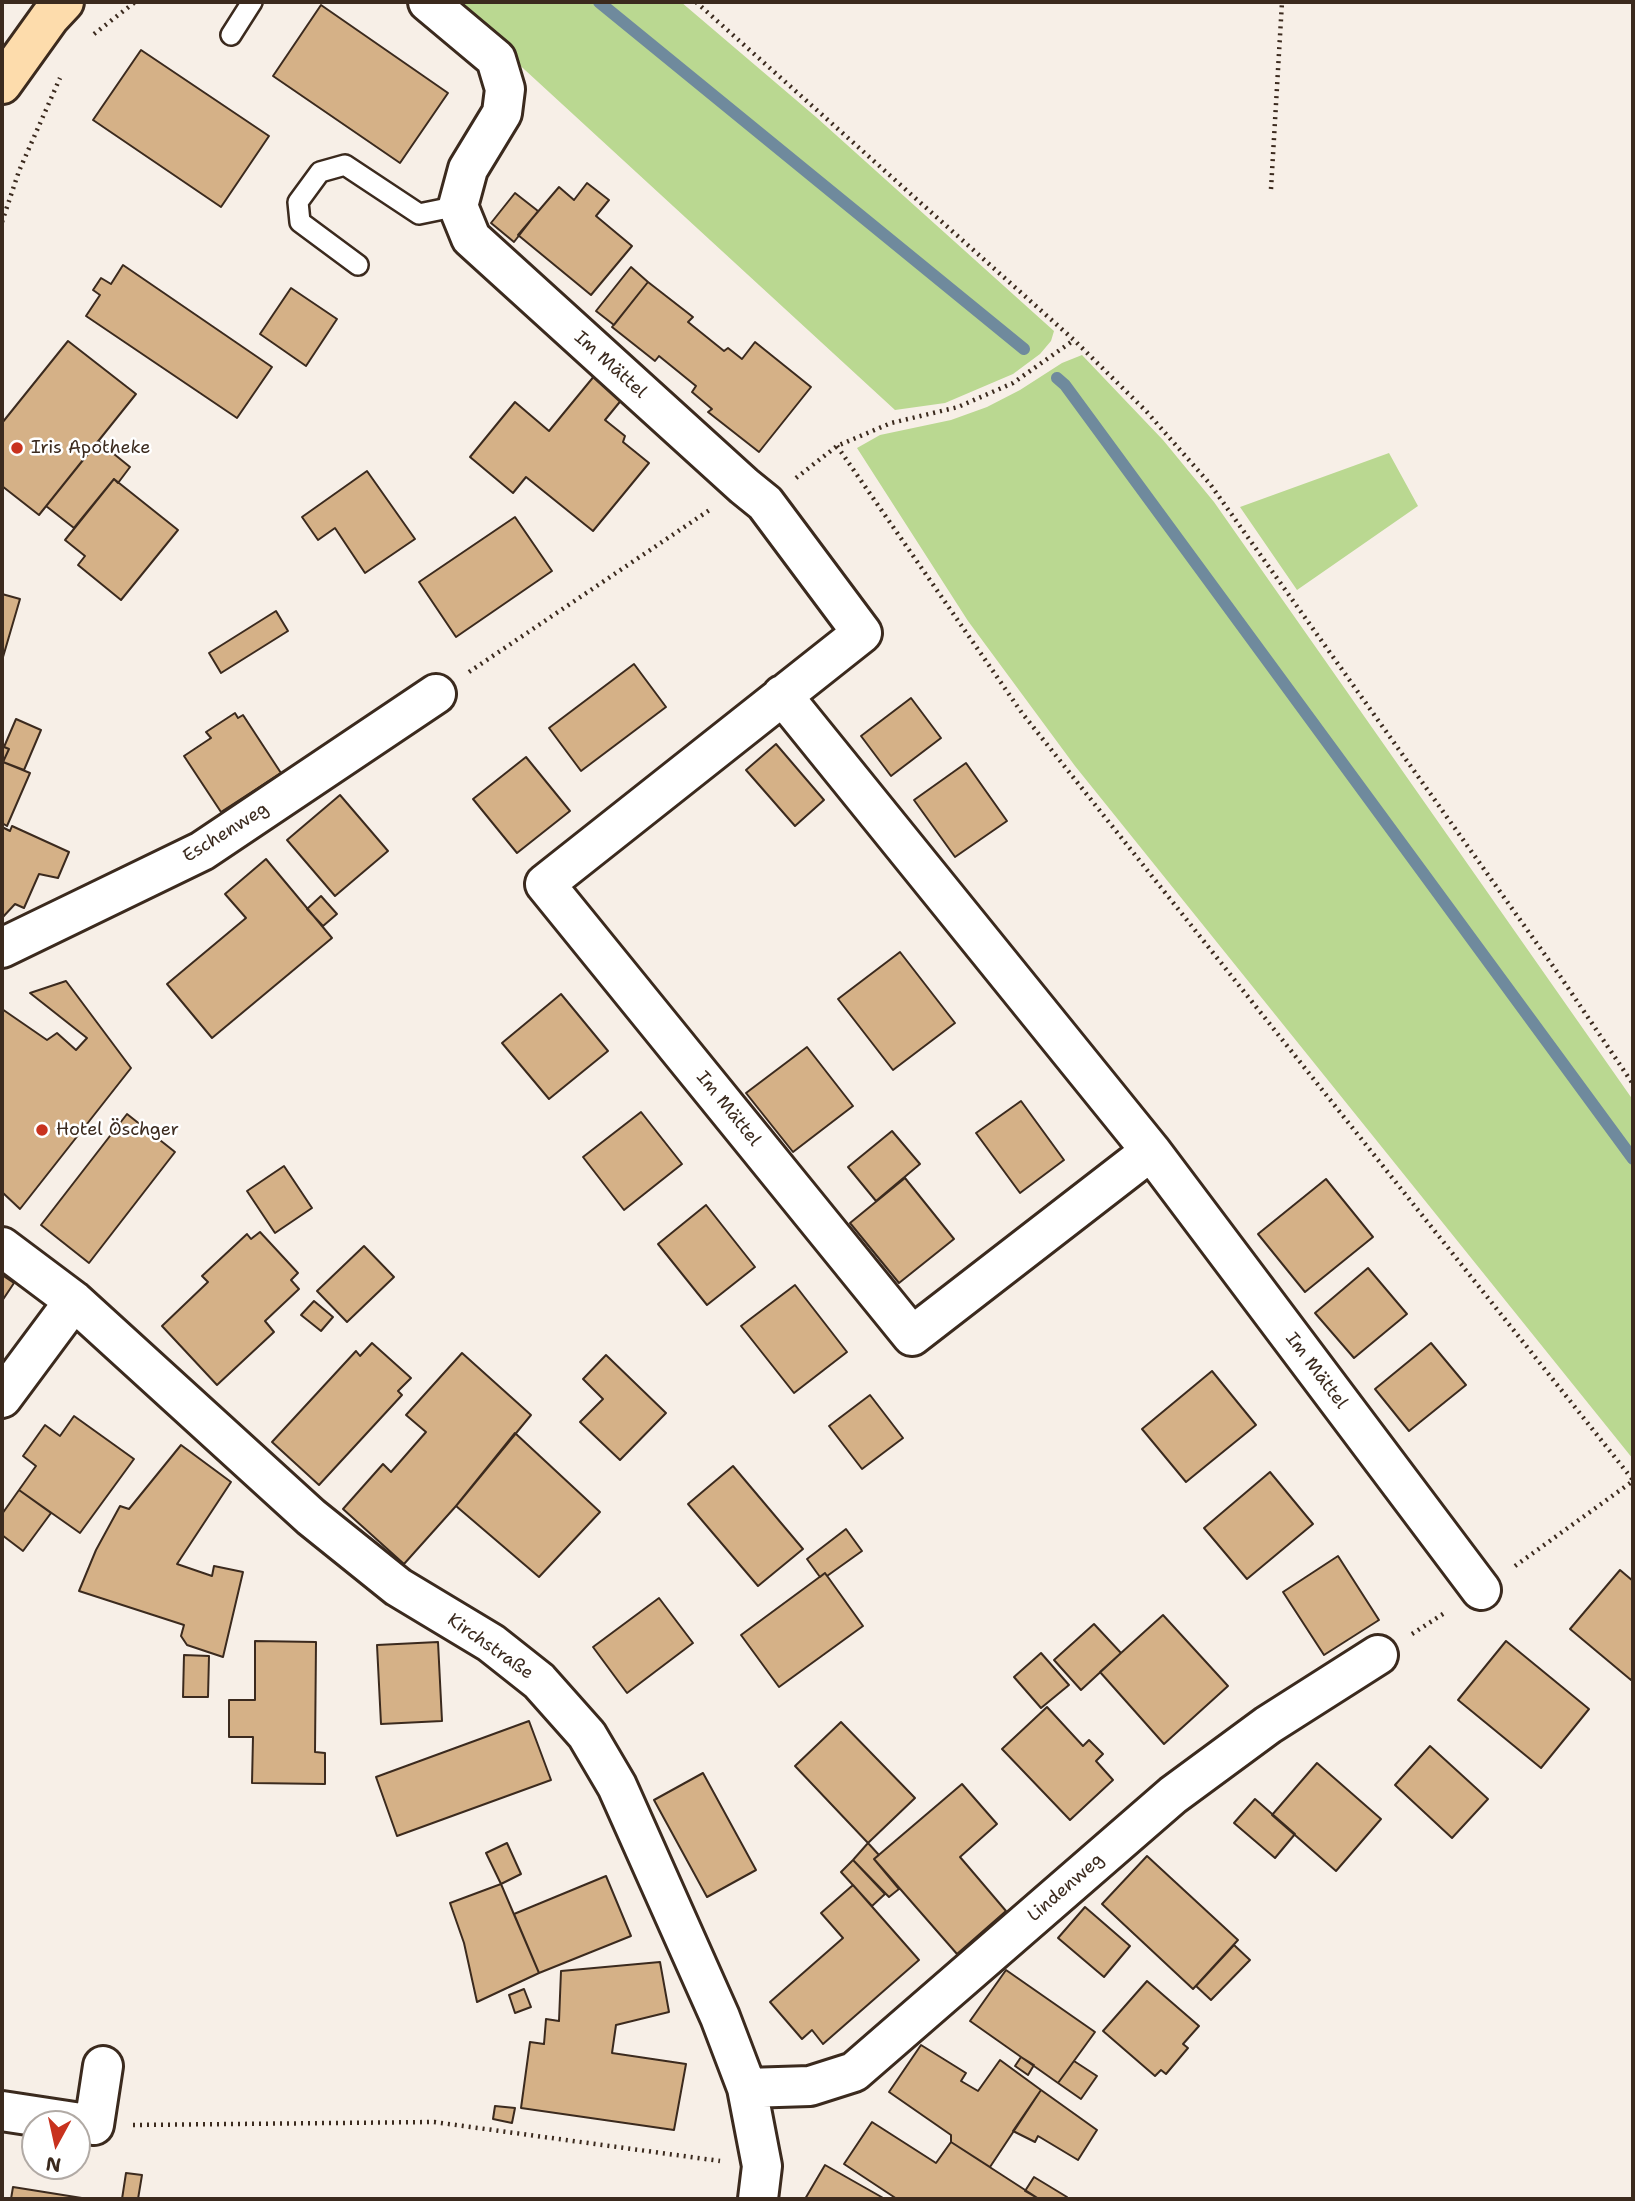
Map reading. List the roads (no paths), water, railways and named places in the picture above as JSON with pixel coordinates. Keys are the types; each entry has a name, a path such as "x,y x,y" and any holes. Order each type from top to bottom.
{"main road":[{"path":"2,84 50,17 64,2"}],"street":[{"path":"428,2 496,59 505,89 502,113 468,169 458,206"},
{"name":"Im Mättel","path":"458,206 471,238 755,495 862,633 545,884 912,1336 1151,1151"},
{"name":"Eschenweg","path":"2,948 202,851 436,694"},
{"name":"Im Mättel","path":"782,695 1151,1151 1481,1590"},
{"name":"Kirchstraße","path":"2,1247 74,1301 311,1517 398,1587 491,1643 539,1681 587,1735 617,1786 720,2017 747,2088 760,2183"},
{"path":"2,1398 74,1301"},
{"name":"Lindenweg","path":"747,2088 810,2086 854,2072 1173,1795 1268,1726 1378,1655"},
{"path":"2,2110 94,2125 103,2066"}],"lane":[{"path":"231,35 252,2"},
{"path":"358,265 300,222 298,202 320,172 345,165 419,214 458,206"}],"waterway":[{"path":"599,2 1024,349"},
{"path":"1057,378 1065,385 1633,1159"}],"place":[{"name":"Iris Apotheke","path":"17,448"},
{"name":"Hotel Öschger","path":"42,1130"}]}
